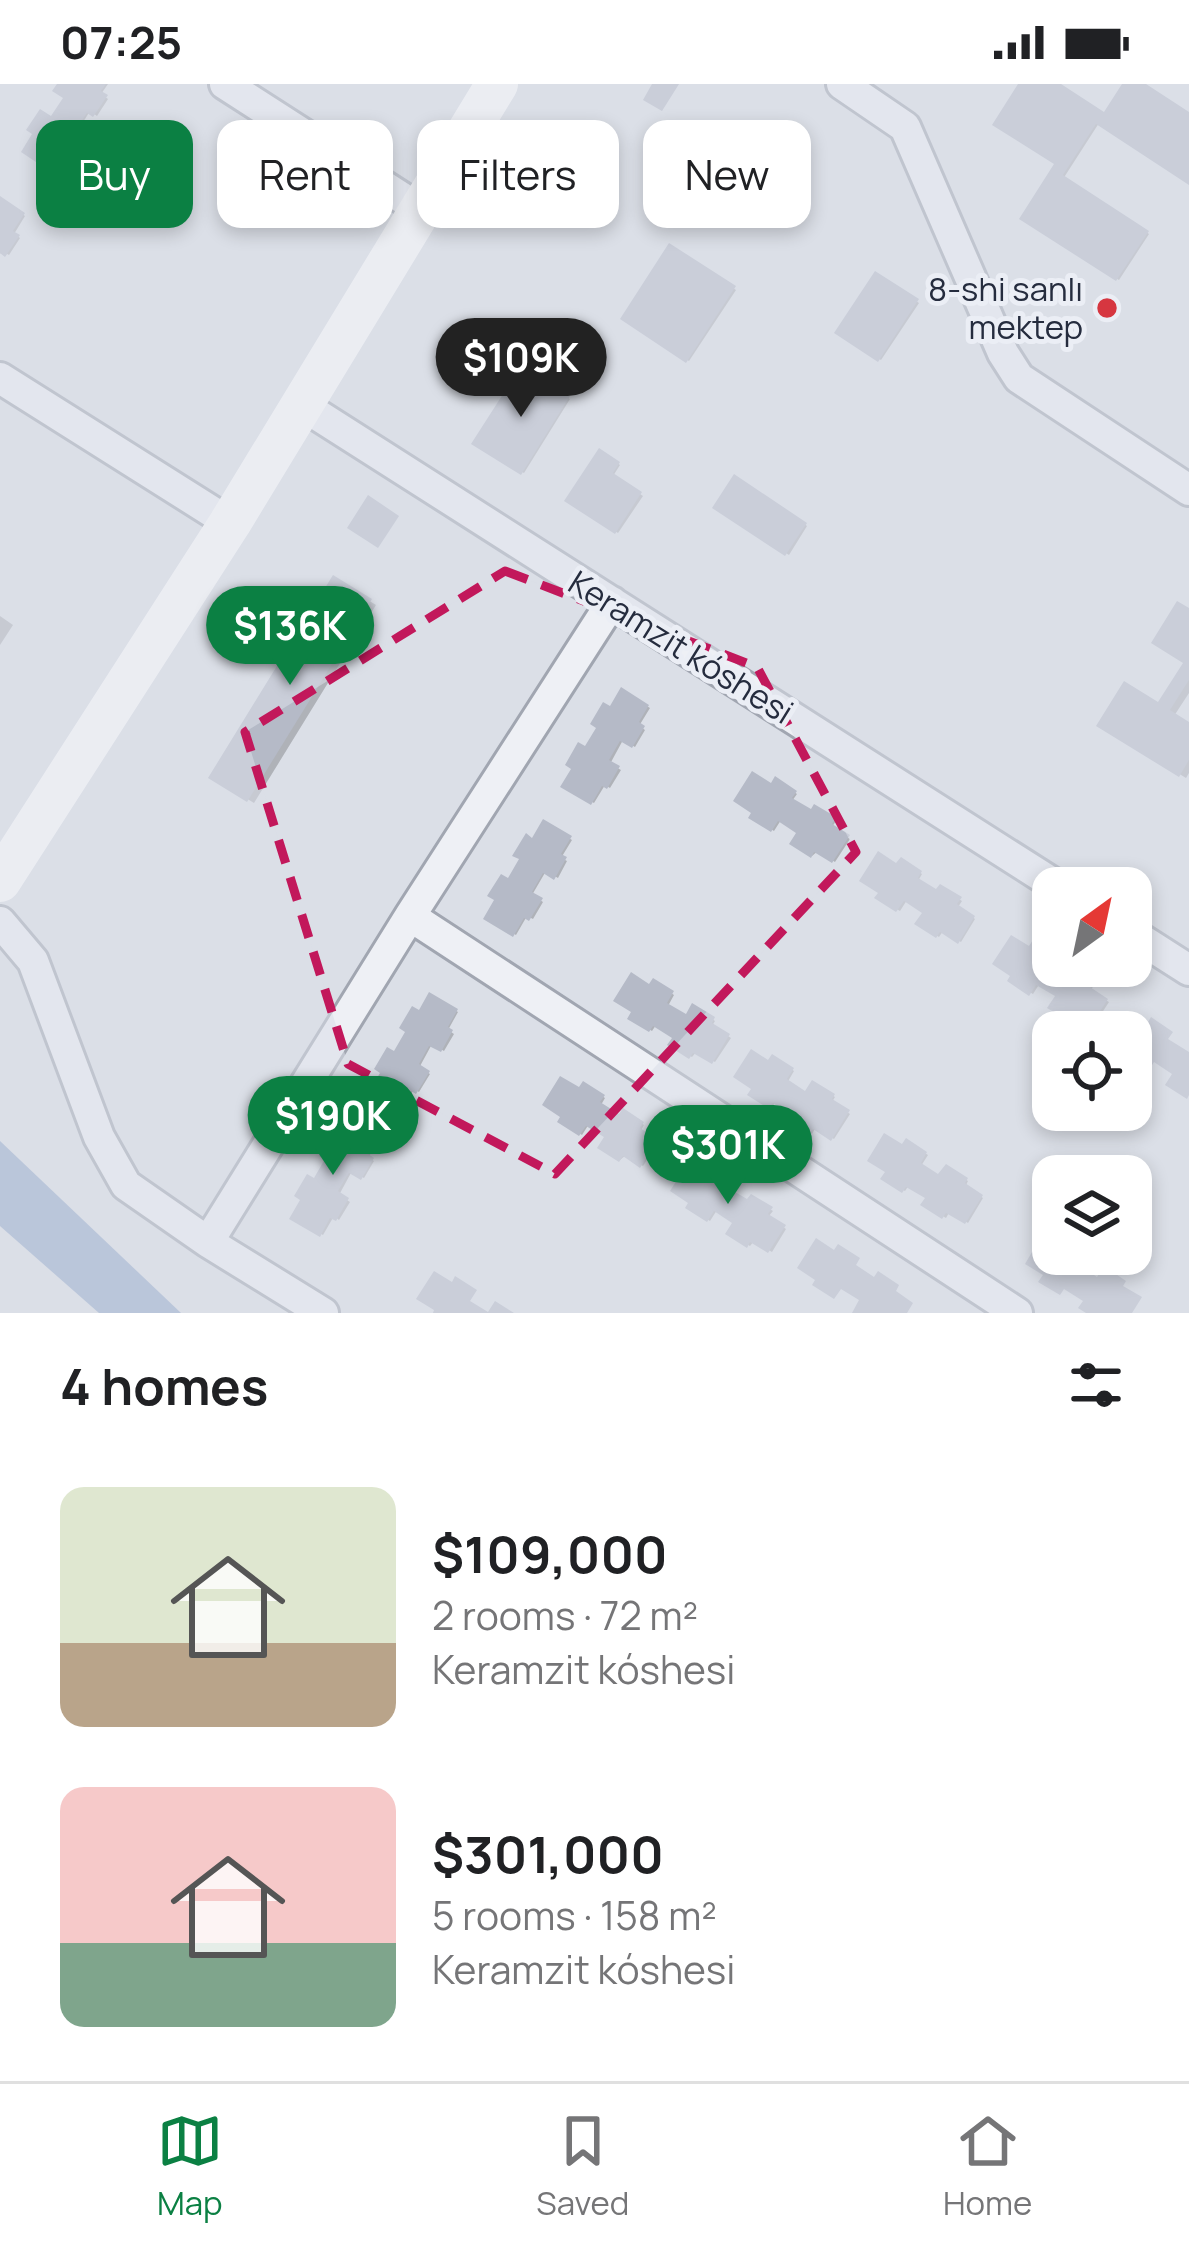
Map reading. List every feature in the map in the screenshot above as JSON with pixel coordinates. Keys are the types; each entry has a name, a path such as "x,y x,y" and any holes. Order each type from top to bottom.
{"street":[{"path":"225,84 417,207"},
{"path":"475,120 497,84"},
{"path":"842,84 905,127 1018,378 1189,490"},
{"path":"0,881 230,523 417,217"},
{"path":"0,378 230,523"},
{"name":"Keramzit kóshesi","path":"302,405 1032,870"},
{"path":"208,1242 612,602"},
{"path":"410,916 1018,1313"},
{"path":"0,922 33,961 99,1137 126,1185 323,1313"},
{"path":"1152,946 1189,970"}],"highlighted area":[{"path":"505,571 757,667 856,852 555,1174 348,1064 245,732"}],"water":[{"path":"0,1141 181,1313 99,1313 0,1226"}],"building":[{"path":"57,84 106,84 101,91 108,95 93,117 87,113 82,120 36,120 36,162 21,152 32,134 26,130 40,109 51,116 63,98 52,91"},
{"path":"652,84 679,84 662,111 643,100"},
{"path":"1018,84 1061,84 1104,112 1122,84 1146,84 1189,112 1189,185 1096,124 1063,175 1149,231 1116,281 1019,219 1054,164 992,125"},
{"path":"0,196 25,213 13,231 20,235 5,257 0,253"},
{"path":"669,243 736,286 686,363 620,319"},
{"path":"875,271 919,299 878,362 834,333"},
{"path":"521,366 570,396 521,475 471,444"},
{"path":"599,448 620,462 613,473 642,492 615,534 564,501"},
{"path":"734,474 807,523 785,556 712,508"},
{"path":"368,495 399,516 378,548 347,528"},
{"path":"333,575 372,599 247,802 208,778"},
{"path":"1177,601 1189,608 1189,680 1170,710 1189,722 1189,760 1179,777 1096,726 1124,681 1158,702 1183,663 1151,643"},
{"path":"621,687 649,705 639,722 645,726 632,748 620,741 609,760 620,766 591,805 560,787 571,769 565,765 578,742 585,746 596,728 590,724 603,702 610,706"},
{"path":"752,771 771,783 775,776 797,791 792,798 836,817 832,824 850,835 832,863 814,852 811,858 789,844 796,833 778,821 771,832 748,818 751,813 733,801"},
{"path":"543,819 572,836 561,854 567,857 554,880 543,873 532,892 543,898 513,937 483,919 494,900 487,896 501,874 508,878 519,859 512,856 526,833 532,838"},
{"path":"878,851 896,863 901,857 922,871 918,878 962,897 957,904 975,916 958,944 940,932 936,938 914,924 922,913 904,901 896,912 859,881"},
{"path":"1011,935 1029,946 1032,942 1035,987 1029,996 1007,981 1010,976 992,964"},
{"path":"631,972 649,984 653,978 674,991 667,1003 686,1014 692,1003 715,1017 712,1023 730,1034 712,1064 693,1053 689,1059 667,1045 672,1038 653,1026 649,1032 627,1019 631,1012 613,1001"},
{"path":"1039,987 1090,987 1108,999 1100,1011 1052,1011 1047,1008 1055,996"},
{"path":"429,992 458,1009 448,1027 453,1030 441,1052 429,1046 419,1064 430,1071 400,1109 369,1091 380,1073 374,1069 387,1047 394,1051 405,1032 399,1028 412,1006 419,1010"},
{"path":"1152,1018 1173,1032 1168,1039 1189,1052 1187,1099 1165,1085 1172,1074 1154,1062 1152,1065"},
{"path":"751,1049 768,1060 772,1054 794,1068 787,1079 805,1091 812,1080 850,1110 831,1141 813,1129 809,1135 787,1121 791,1115 773,1103 769,1109 747,1095 751,1089 733,1077"},
{"path":"560,1076 579,1087 583,1081 605,1095 600,1102 619,1114 623,1108 644,1122 640,1128 658,1140 640,1168 623,1156 619,1162 597,1148 604,1137 586,1126 579,1136 542,1105"},
{"path":"350,1119 378,1136 368,1154 374,1158 361,1180 349,1173 338,1191 349,1198 320,1237 289,1219 300,1200 294,1196 307,1174 314,1178 332,1133 339,1137"},
{"path":"884,1133 902,1144 906,1138 927,1152 921,1163 938,1174 946,1164 968,1178 965,1183 983,1195 965,1224 946,1213 942,1219 920,1205 925,1198 906,1187 902,1193 880,1179 885,1172 867,1161"},
{"path":"689,1161 707,1173 711,1166 733,1181 728,1188 773,1207 768,1214 786,1225 768,1253 750,1242 747,1248 725,1234 732,1223 714,1211 707,1222 670,1191"},
{"path":"816,1238 834,1250 838,1244 860,1258 856,1265 874,1277 878,1271 899,1285 896,1291 913,1303 907,1313 852,1313 859,1300 841,1289 834,1299 812,1285 815,1280 797,1268"},
{"path":"434,1271 452,1282 455,1276 477,1290 470,1301 488,1312 495,1301 514,1313 433,1313 416,1299"},
{"path":"1043,1275 1117,1275 1126,1281 1123,1286 1142,1297 1132,1313 1086,1313 1078,1308 1083,1301 1064,1289 1060,1295 1038,1282"}],"place":[{"name":"8-shi sanlı mektep","path":"1107,308"}]}
